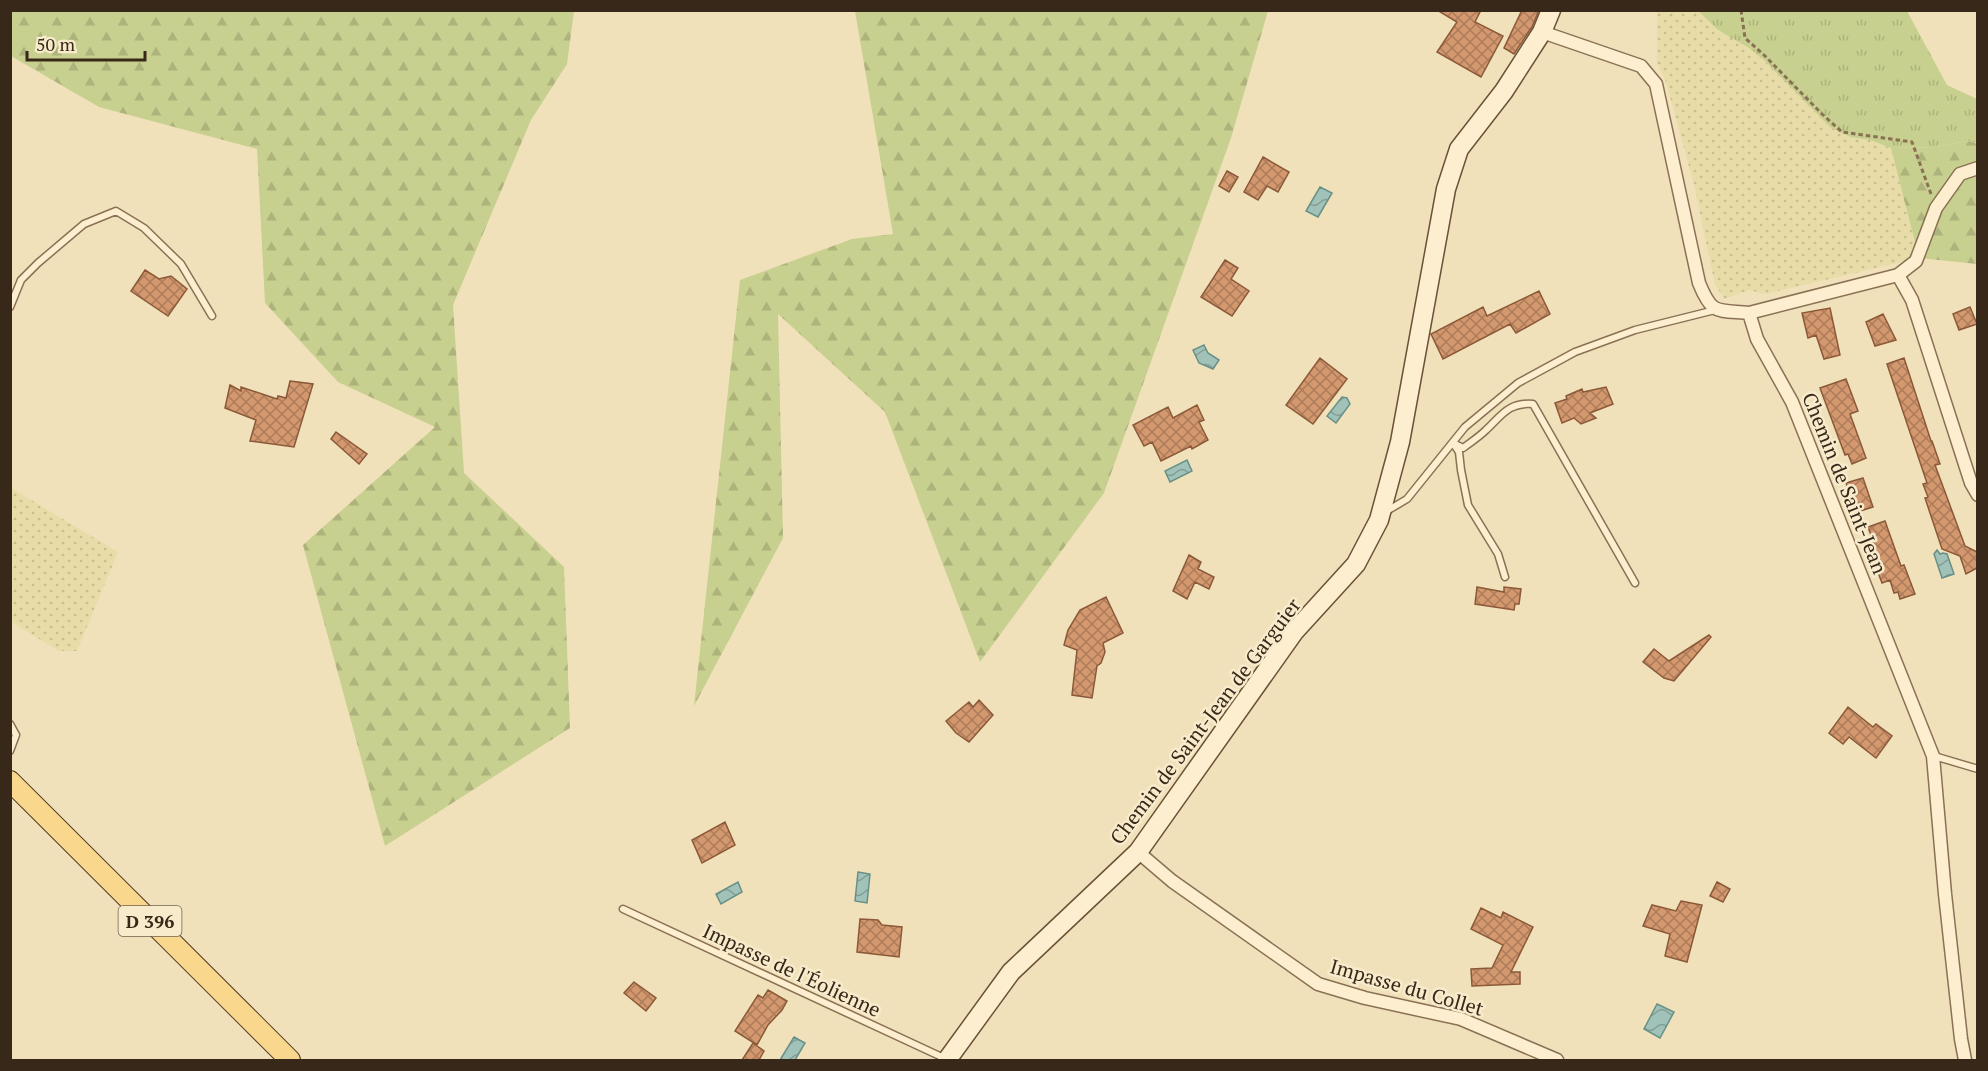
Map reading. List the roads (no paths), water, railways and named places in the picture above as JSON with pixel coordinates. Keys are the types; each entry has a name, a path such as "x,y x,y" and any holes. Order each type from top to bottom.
{"main road":[{"name":"D 396","path":"10,781 290,1060"}],"street":[{"name":"Chemin de Saint-Jean de Garguier","path":"947,1060 1011,972 1138,852 1294,632 1356,564 1381,515 1400,442 1446,189 1459,149 1504,91 1542,32 1551,10"},
{"path":"1542,32 1641,66 1656,84 1699,283 1707,302 1715,310 1749,313 1898,275 1916,261 1936,208 1959,174 1977,168"},
{"path":"1898,275 1912,300 1971,483 1977,495"},
{"name":"Chemin de Saint-Jean","path":"1749,313 1757,339 1792,402 1933,756 1945,894 1965,1060"},
{"name":"Impasse du Collet","path":"1138,852 1172,881 1317,984 1365,998 1461,1019 1557,1060"}],"lane":[{"path":"10,307 21,280 38,263 84,224 116,211 144,228 181,264 212,316"},
{"path":"1381,515 1407,499 1465,427 1518,382 1575,352 1635,330 1715,310"},
{"path":"1453,443 1463,448 1508,409 1521,403 1533,404 1635,583"},
{"path":"1453,443 1459,452 1468,505 1498,555 1505,577"},
{"path":"10,724 16,735 10,751"},
{"path":"1933,756 1977,770"},
{"name":"Impasse de l'Éolienne","path":"623,909 947,1060"}],"water":[{"path":"1320,187 1332,193 1318,217 1306,211"},
{"path":"1204,345 1208,353 1219,360 1213,369 1199,363 1193,350"},
{"path":"1342,397 1347,398 1350,404 1336,423 1327,416"},
{"path":"1187,460 1192,471 1170,482 1165,471"},
{"path":"1937,550 1940,554 1947,554 1954,574 1942,578 1934,554"},
{"path":"858,872 870,874 867,903 855,901"},
{"path":"738,882 742,892 721,904 716,894"},
{"path":"1657,1004 1674,1012 1660,1038 1644,1029"},
{"path":"794,1037 805,1043 795,1060 780,1060"}]}
